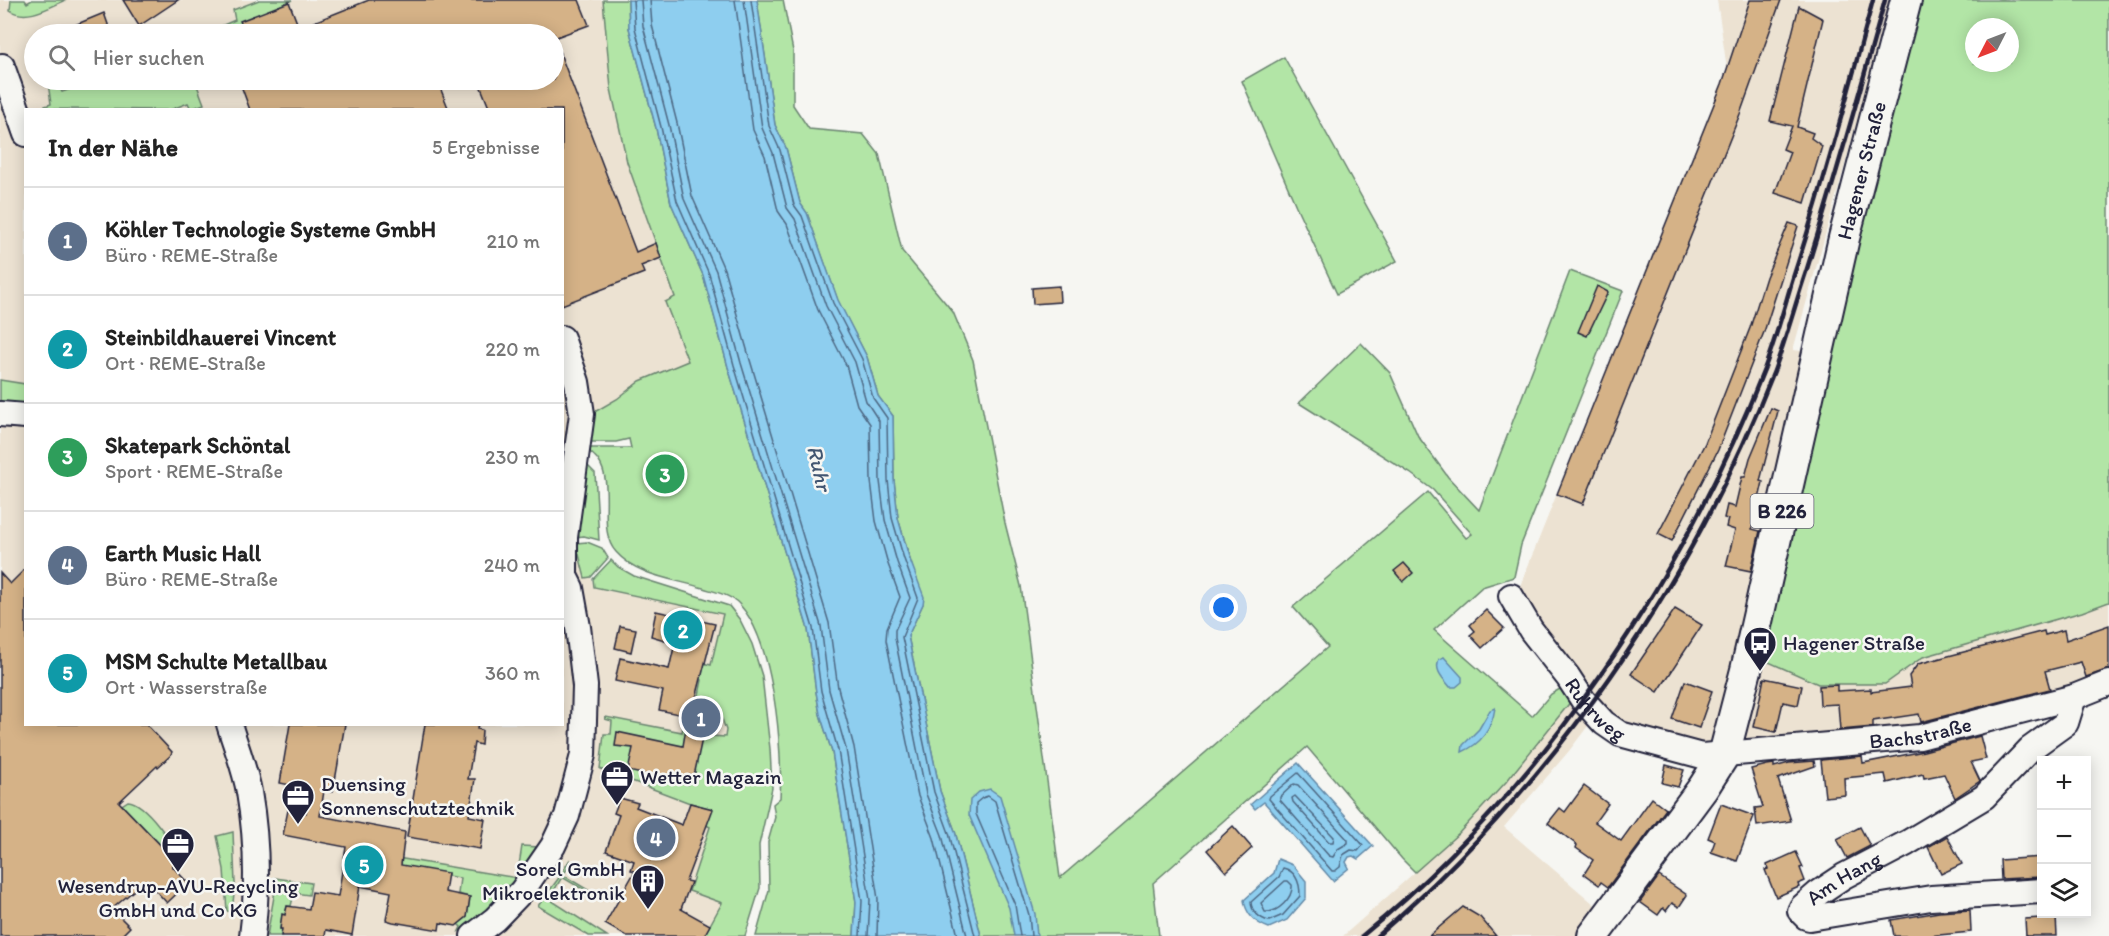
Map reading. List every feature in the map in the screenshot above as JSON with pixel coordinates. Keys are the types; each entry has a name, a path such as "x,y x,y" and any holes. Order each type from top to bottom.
{"main road":[{"name":"Hagener Straße","path":"1593,936 1703,788 1724,755 1746,670 1844,238 1906,0"}],"street":[{"path":"2,66 24,128"},
{"path":"473,936 495,919 522,891 553,846 567,816 583,755 585,686 571,588 565,576 566,537 582,414 577,382 564,344"},
{"path":"0,414 24,416"},
{"name":"Ruhrweg","path":"1511,596 1531,630 1568,677 1582,700 1604,723 1620,734 1630,737 1702,756 1724,755"},
{"name":"Bachstraße","path":"1724,755 1920,737 2074,697 2109,683"},
{"name":"Am Hang","path":"2037,891 1931,898 1810,918 1800,911 1817,894 1844,876 1907,843 1984,797 2030,749 2066,723 2074,697"},
{"path":"230,726 249,790 254,831 256,867 252,936"}],"shaded area":[{"path":"0,0 603,0 611,89 627,162 675,297 665,302 689,361 640,381 617,399 591,414 593,427 576,543 585,578 591,577 594,587 723,614 737,681 721,936 0,936"},
{"path":"1717,0 1891,0 1793,350 1810,352 1713,744 1697,746 1628,730 1600,710 1569,751 1504,827 1608,916 1593,936 1343,936 1459,833 1506,782 1572,700 1516,596 1727,69"},
{"path":"2109,602 2109,677 1919,733 1740,746 1752,670 1769,662 1818,684 1885,684 1923,657 2082,612"}],"green space":[{"path":"11,0 25,0 27,3 32,0 66,0 38,12 23,14 10,10"},
{"path":"259,0 292,0 242,24 226,24 235,20 233,10"},
{"path":"603,0 628,0 629,28 656,128 671,203 703,275 728,367 808,629 816,692 820,714 832,752 856,902 854,936 756,936 769,890 768,842 775,817 773,804 780,798 781,777 774,697 761,644 752,622 733,599 723,594 645,572 616,552 607,532 606,482 598,460 589,451 590,448 631,448 629,439 616,442 591,442 593,427 591,414 617,399 640,381 688,361 665,302 675,297 627,162 611,89"},
{"path":"757,0 783,0 793,51 793,105 809,129 863,134 879,154 902,251 953,312 973,360 1005,523 1021,586 1060,878 1328,647 1293,607 1428,492 1466,538 1472,534 1433,490 1299,403 1361,343 1390,373 1418,436 1448,477 1479,510 1570,271 1623,291 1521,545 1514,577 1482,587 1434,630 1532,716 1551,694 1560,689 1572,700 1506,782 1459,833 1415,872 1307,747 1153,883 1159,936 981,936 955,831 940,791 908,636 923,604 898,518 894,480 893,416 878,396 867,357 838,301 807,213 800,203 786,148 775,125"},
{"path":"1914,0 2109,0 2109,602 2082,612 1923,657 1885,684 1818,684 1769,662 1752,670"},
{"path":"1284,57 1397,261 1337,294 1242,81"},
{"path":"49,90 61,90 62,92 68,90 199,90 204,104 194,108 190,108 188,103 175,108 46,108 45,106 51,104"},
{"path":"0,380 24,384 24,407 0,406"},
{"path":"586,464 595,473 599,540 584,536 576,537"},
{"path":"587,542 602,548 608,558 591,577 585,578 576,543"},
{"path":"611,560 634,576 729,606 740,620 752,644 762,676 772,788 759,845 760,888 745,936 704,936 722,903 689,891 710,827 706,825 712,809 600,769 604,734 611,734 612,721 605,719 606,717 682,732 684,722 687,720 711,736 725,737 726,730 722,719 715,715 710,703 698,700 702,680 690,677 690,660 711,665 723,614 594,587 593,579"},
{"path":"128,801 144,809 160,827 185,864 179,869 170,858 171,856 122,805"},
{"path":"233,832 235,884 232,912 227,911 224,869 217,836"},
{"path":"522,846 538,847 530,859 517,877"},
{"path":"397,858 516,878 494,904 459,931 461,927 458,924 467,917 470,897 458,894 460,878 448,876 448,873 398,899"},
{"path":"569,861 569,866 563,875 598,896 594,896 562,877 549,899 607,936 589,936 538,906"},
{"path":"275,878 311,883 309,895 294,893 291,906 287,906 285,915 282,915 281,936 267,936 275,891"}],"water":[{"name":"Ruhr","path":"628,0 757,0 775,125 786,148 800,203 807,213 838,300 867,357 878,396 893,416 894,480 898,518 924,597 908,636 940,791 955,831 981,936 854,936 856,902 832,752 820,714 816,692 808,629 728,367 703,275 671,203 656,128 629,28"},
{"path":"1444,657 1462,677 1462,682 1456,687 1450,687 1438,671 1439,659"},
{"path":"1495,708 1488,729 1480,740 1462,752 1463,745 1479,729 1490,710"},
{"path":"1298,763 1373,846 1358,859 1353,856 1349,857 1346,862 1349,868 1333,881 1264,802 1255,809 1251,804"},
{"path":"990,789 1000,796 1035,914 1037,936 1014,936 1009,908 969,815 970,800 979,792"},
{"path":"1278,859 1293,865 1306,881 1306,898 1287,920 1269,928 1252,918 1244,900 1274,873"}],"building":[{"path":"123,0 178,0 142,24 138,24"},
{"path":"369,0 579,0 589,25 564,34 564,24 309,24"},
{"path":"1750,0 1781,0 1740,114 1583,504 1557,494 1722,84"},
{"path":"289,2 297,24 241,24 240,21"},
{"path":"1799,6 1823,19 1797,127 1813,133 1811,138 1822,146 1805,203 1775,193 1790,152 1783,149 1792,126 1770,121"},
{"path":"104,13 108,24 77,24"},
{"path":"564,64 636,252 656,243 661,258 641,266 644,273 564,304 564,108 489,108 482,90 564,90"},
{"path":"243,90 441,90 448,108 249,108"},
{"path":"1789,223 1798,226 1764,332 1718,450 1672,541 1658,534 1705,443 1750,328 1766,277"},
{"path":"1059,286 1060,302 1033,304 1032,288"},
{"path":"1597,286 1608,292 1587,336 1578,332"},
{"path":"1771,408 1778,411 1760,481 1763,482 1752,529 1760,531 1751,571 1726,566 1735,530 1726,527 1728,519 1724,518 1727,505 1735,507 1742,477 1745,477 1750,458"},
{"path":"1404,563 1413,573 1403,582 1394,571"},
{"path":"24,570 24,726 148,726 172,752 119,802 171,856 170,858 175,863 172,866 188,883 167,903 146,880 112,909 130,927 121,936 0,936 0,573 10,584"},
{"path":"1675,609 1702,625 1658,692 1631,674"},
{"path":"1486,610 1504,628 1482,648 1470,635 1475,631 1470,625"},
{"path":"656,611 715,624 695,702 717,707 711,736 703,734 694,776 690,775 688,784 628,771 633,748 615,746 617,732 683,746 688,716 659,710 663,691 615,681 620,658 669,669 675,643 651,636"},
{"path":"2109,625 2109,669 2086,677 2081,662 2045,671 2050,689 1921,722 1919,714 1873,721 1873,727 1840,730 1838,704 1820,705 1819,686 1837,685 1837,691 1871,689 1871,692 1911,687 1909,676 1918,664 2044,631 2045,635 2064,630 2066,640"},
{"path":"620,626 636,629 631,652 615,648"},
{"path":"1764,678 1802,686 1798,705 1783,702 1776,732 1754,727"},
{"path":"1685,681 1712,691 1699,728 1672,719"},
{"path":"290,726 345,726 333,792 324,791 320,816 405,832 401,865 448,873 445,892 470,897 467,917 456,926 440,923 439,930 386,920 391,892 360,886 352,935 326,930 325,936 281,936 282,914 285,915 287,906 309,909 312,892 338,896 346,847 283,835 288,810 306,813 310,789 280,783"},
{"path":"425,726 478,726 477,729 482,730 481,745 474,743 468,779 475,779 469,816 485,819 480,849 407,837"},
{"path":"1980,736 1986,759 1971,762 1980,781 1955,798 1944,774 1924,778 1923,774 1887,783 1885,774 1844,778 1845,795 1825,797 1821,760 1862,756 1863,763 1924,751"},
{"path":"1814,761 1815,766 1778,779 1791,821 1757,826 1755,808 1763,807 1751,769 1774,764 1774,767"},
{"path":"1666,765 1684,770 1678,787 1662,783"},
{"path":"1584,786 1608,804 1595,822 1621,841 1652,798 1666,809 1608,887 1601,882 1599,885 1584,874 1593,860 1548,823 1560,808 1565,812"},
{"path":"620,798 638,803 636,807 682,825 690,803 713,809 686,881 691,882 681,909 710,925 704,936 626,936 605,924 635,871 631,870 634,861 606,851 619,815 614,813"},
{"path":"1721,804 1754,816 1737,861 1711,852 1715,841 1708,838"},
{"path":"1233,826 1252,848 1226,872 1207,850"},
{"path":"1860,827 1870,846 1847,858 1837,839"},
{"path":"1947,836 1962,864 1941,874 1928,847"},
{"path":"1796,852 1803,867 1800,868 1805,881 1798,884 1799,887 1776,897 1765,870 1768,869 1767,865"},
{"path":"2037,857 2037,877 2001,879 2000,860"},
{"path":"1659,876 1687,895 1679,907 1672,903 1666,911 1663,908 1658,915 1640,902"},
{"path":"1463,907 1480,917 1496,936 1429,936"},
{"path":"1970,910 1971,932 1894,936 1891,920 1939,912"},
{"path":"2056,918 2057,936 2026,936 2025,919"}],"railway":[{"path":"1362,936 1427,878 1489,815 1546,748 1599,677 1648,603 1692,526 1731,447 1769,356 1825,174 1873,0"},
{"path":"1377,936 1441,877 1502,814 1558,747 1610,678 1658,605 1701,529 1740,451 1774,371 1827,204 1885,0"}],"place":[{"name":"Skatepark Schöntal","path":"665,474"},
{"name":"Steinbildhauerei Vincent","path":"683,630"},
{"name":"Hagener Straße","path":"1760,672"},
{"name":"Köhler Technologie Systeme GmbH","path":"701,718"},
{"name":"Wetter Magazin","path":"617,806"},
{"name":"Duensing Sonnenschutztechnik","path":"298,825"},
{"name":"Earth Music Hall","path":"656,838"},
{"name":"MSM Schulte Metallbau","path":"364,865"},
{"name":"Wesendrup-AVU-Recycling GmbH und Co KG","path":"178,873"},
{"name":"Sorel GmbH Mikroelektronik","path":"648,910"}]}
